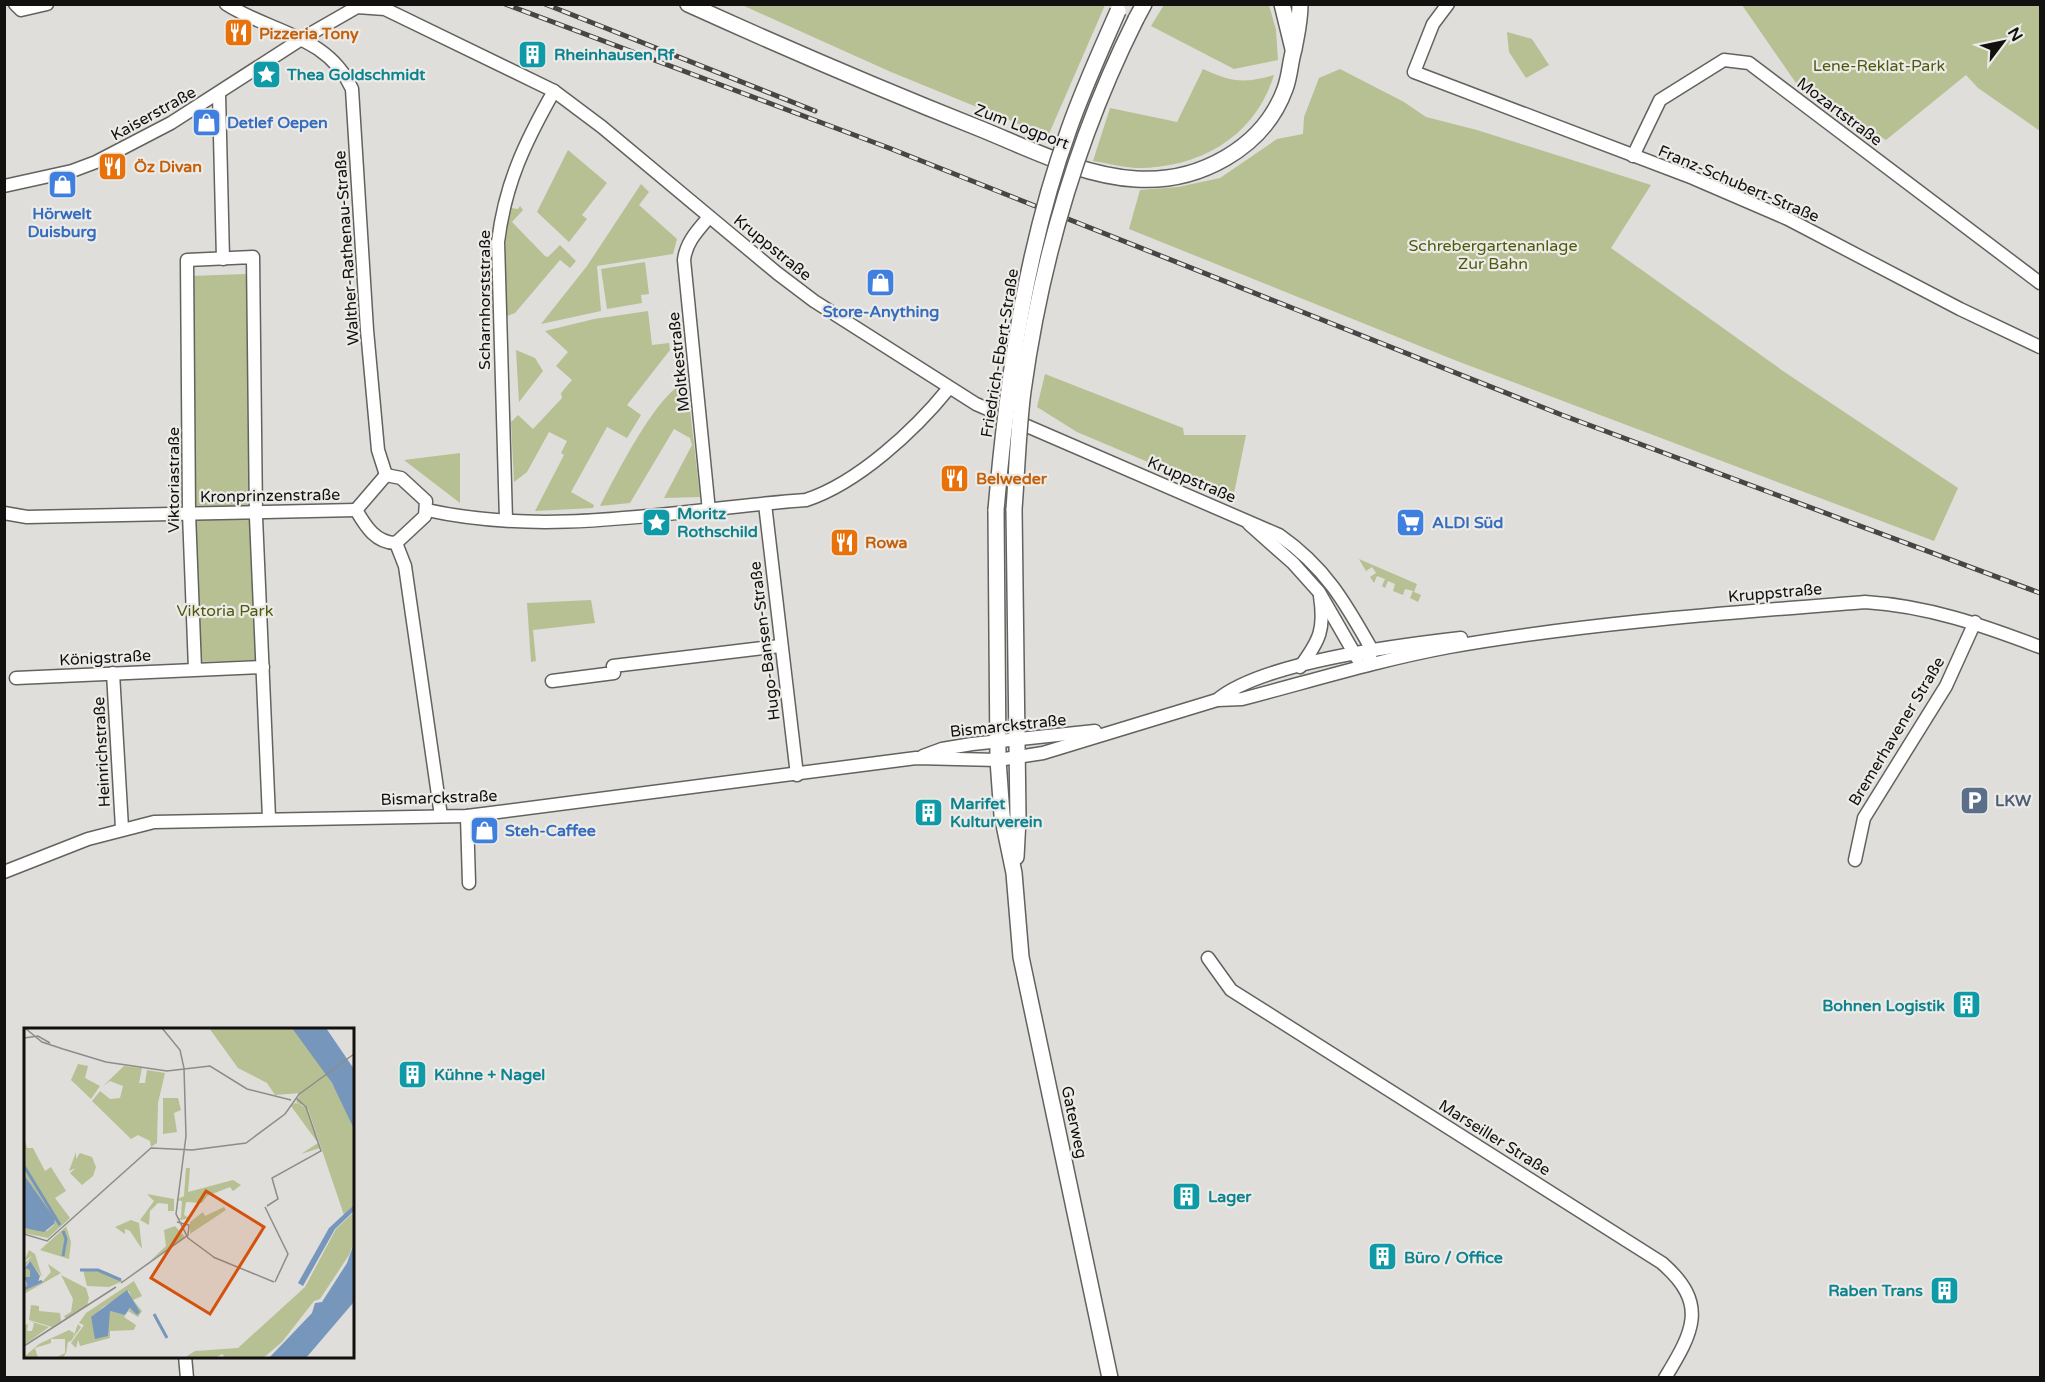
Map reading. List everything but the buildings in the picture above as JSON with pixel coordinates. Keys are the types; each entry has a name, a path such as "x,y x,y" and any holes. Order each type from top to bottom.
{"main road":[{"name":"Zum Logport","path":"688,4 1032,150 1103,176 1136,179 1166,179 1194,173 1223,160 1265,125 1285,89 1300,28 1300,4"},
{"name":"Friedrich-Ebert-Straße","path":"1016,749 1014,509 1023,393 1040,288 1054,230 1086,130 1144,4"},
{"name":"Zum Logport","path":"1282,4 1293,49"},
{"name":"Friedrich-Ebert-Straße","path":"998,759 996,510 1008,391 1024,299 1043,214 1068,130 1120,8"},
{"name":"Gaterweg","path":"1014,873 1018,819 1016,749"},
{"name":"Gaterweg","path":"998,759 1002,815 1014,873 1021,957 1110,1377"}],"street":[{"path":"15,4 21,10 47,4"},
{"name":"Walther-Rathenau-Straße","path":"226,4 303,38 340,70 352,89 368,340 378,450 386,475"},
{"name":"Franz-Schubert-Straße","path":"1448,4 1433,24 1414,72 1633,156 1788,219 1960,309 2040,347"},
{"name":"Kruppstraße","path":"303,38 357,7 385,9 554,91 602,127 814,301 949,388 989,411 1279,535 1311,560 1344,599 1372,650 1484,635 1506,639"},
{"name":"Kaiserstraße","path":"4,186 72,171 96,162 171,123 303,38"},
{"name":"Mozartstraße","path":"1633,156 1660,100 1724,60 1749,63 2040,283"},
{"name":"Scharnhorststraße","path":"506,520 498,242 502,210 514,168 554,91"},
{"path":"219,94 223,259"},
{"name":"Moltkestraße","path":"709,511 684,260 685,249 692,237 710,217"},
{"name":"Viktoriastraße","path":"195,669 189,513 187,260 253,257 256,512 269,818"},
{"path":"427,510 552,523 709,511 806,500 842,485 893,444 936,404 949,388"},
{"path":"386,475 401,478 426,501 427,510 425,516 396,543 386,543 374,535 356,510 386,475"},
{"name":"Hugo-Bansen-Straße","path":"765,504 797,775"},
{"name":"Kronprinzenstraße","path":"4,513 27,517 356,510"},
{"name":"Kruppstraße","path":"1240,518 1293,563 1319,592 1332,611 1353,654 1366,666 1449,647 1657,618 1865,602 1938,611 1975,622 2040,647"},
{"path":"396,543 405,566 441,816"},
{"path":"1300,667 1321,634 1323,620 1319,592"},
{"name":"Bremerhavener Straße","path":"1855,860 1864,818 1946,687 1975,622"},
{"path":"552,681 614,673 613,666 780,646"},
{"path":"1366,666 1372,650"},
{"name":"Bismarckstraße","path":"1217,700 1231,688 1300,667 1372,650"},
{"name":"Bismarckstraße","path":"4,872 122,828 154,822 467,816 916,758 998,759 1016,749 1089,731 1106,732 1217,700 1242,699 1366,666"},
{"path":"195,669 263,667"},
{"name":"Königstraße","path":"16,678 195,669"},
{"name":"Heinrichstraße","path":"113,673 122,828"},
{"name":"Bismarckstraße","path":"916,758 942,749 998,743 1016,749"},
{"path":"467,816 469,883"},
{"name":"Marseiller Straße","path":"1208,958 1231,990 1662,1263 1675,1274 1691,1300 1692,1324 1688,1339 1665,1377"}],"green space":[{"path":"742,5 1105,5 1048,136 891,72"},
{"path":"1164,5 1269,5 1276,30 1278,60 1234,69 1151,26"},
{"name":"Lene-Reklat-Park","path":"1742,5 2040,5 2040,131 1978,88 1966,75 1886,140 1862,125 1858,128 1796,83"},
{"path":"1507,32 1532,39 1549,65 1526,78 1509,52"},
{"path":"1203,69 1222,77 1238,80 1254,80 1274,75 1265,97 1239,132 1221,145 1181,163 1135,168 1093,161 1110,108 1177,122"},
{"name":"Schrebergartenanlage Zur Bahn","path":"1340,69 1404,102 1426,117 1477,130 1651,185 1611,248 1783,371 1958,488 1934,541 1457,361 1129,229 1140,190 1178,187 1220,178 1277,139 1303,134 1304,117 1319,78"},
{"path":"568,150 607,183 582,215 587,219 569,242 537,212"},
{"path":"641,184 649,192 639,205 677,239 673,254 597,266 601,311 541,324 587,266"},
{"path":"520,206 523,210 512,222 545,256 548,257 560,245 576,261 570,268 560,260 515,313 507,316 506,235 511,208 518,209"},
{"path":"645,262 649,294 641,295 642,303 607,309 601,269"},
{"name":"Viktoria Park","path":"246,274 256,660 197,662 190,276"},
{"path":"648,311 652,345 669,343 670,350 627,405 641,415 627,438 607,427 571,492 594,505 593,508 535,511 564,455 561,453 567,441 549,432 527,472 514,482 511,422 518,415 533,429 562,398 561,393 572,380 556,366 568,352 545,331 594,319"},
{"path":"516,350 535,358 543,371 519,402"},
{"path":"1045,374 1183,428 1184,435 1246,435 1233,498 1077,432 1037,407"},
{"path":"687,383 700,497 664,498 692,445 690,438 674,429 630,503 600,506 638,436 651,417 676,388"},
{"path":"460,453 460,503 404,460"},
{"path":"1359,559 1417,584 1414,592 1421,595 1418,602 1410,598 1413,591 1405,589 1403,595 1393,591 1395,584 1388,581 1385,588 1382,586 1385,579 1377,576 1374,583 1370,577 1376,573 1372,567 1366,571"},
{"path":"591,600 595,623 533,630 536,661 531,662 527,603"}],"railway":[{"path":"505,4 889,148 1562,415 2040,593"},
{"path":"545,4 815,111"}],"place":[{"name":"Pizzeria Tony","path":"238,33"},
{"name":"Rheinhausen Rf","path":"533,54"},
{"name":"Thea Goldschmidt","path":"266,74"},
{"name":"Detlef Oepen","path":"206,122"},
{"name":"Öz Divan","path":"113,166"},
{"name":"Hörwelt Duisburg","path":"62,185"},
{"name":"Store-Anything","path":"881,283"},
{"name":"Belweder","path":"955,478"},
{"name":"Moritz Rothschild","path":"656,522"},
{"name":"ALDI Süd","path":"1411,522"},
{"name":"Rowa","path":"844,542"},
{"name":"LKW","path":"1974,800"},
{"name":"Marifet Kulturverein","path":"929,812"},
{"name":"Steh-Caffee","path":"484,830"},
{"name":"Bohnen Logistik","path":"1966,1005"},
{"name":"Kühne + Nagel","path":"413,1074"},
{"name":"Lager","path":"1187,1196"},
{"name":"Büro / Office","path":"1383,1257"},
{"name":"Raben Trans","path":"1944,1290"}]}
